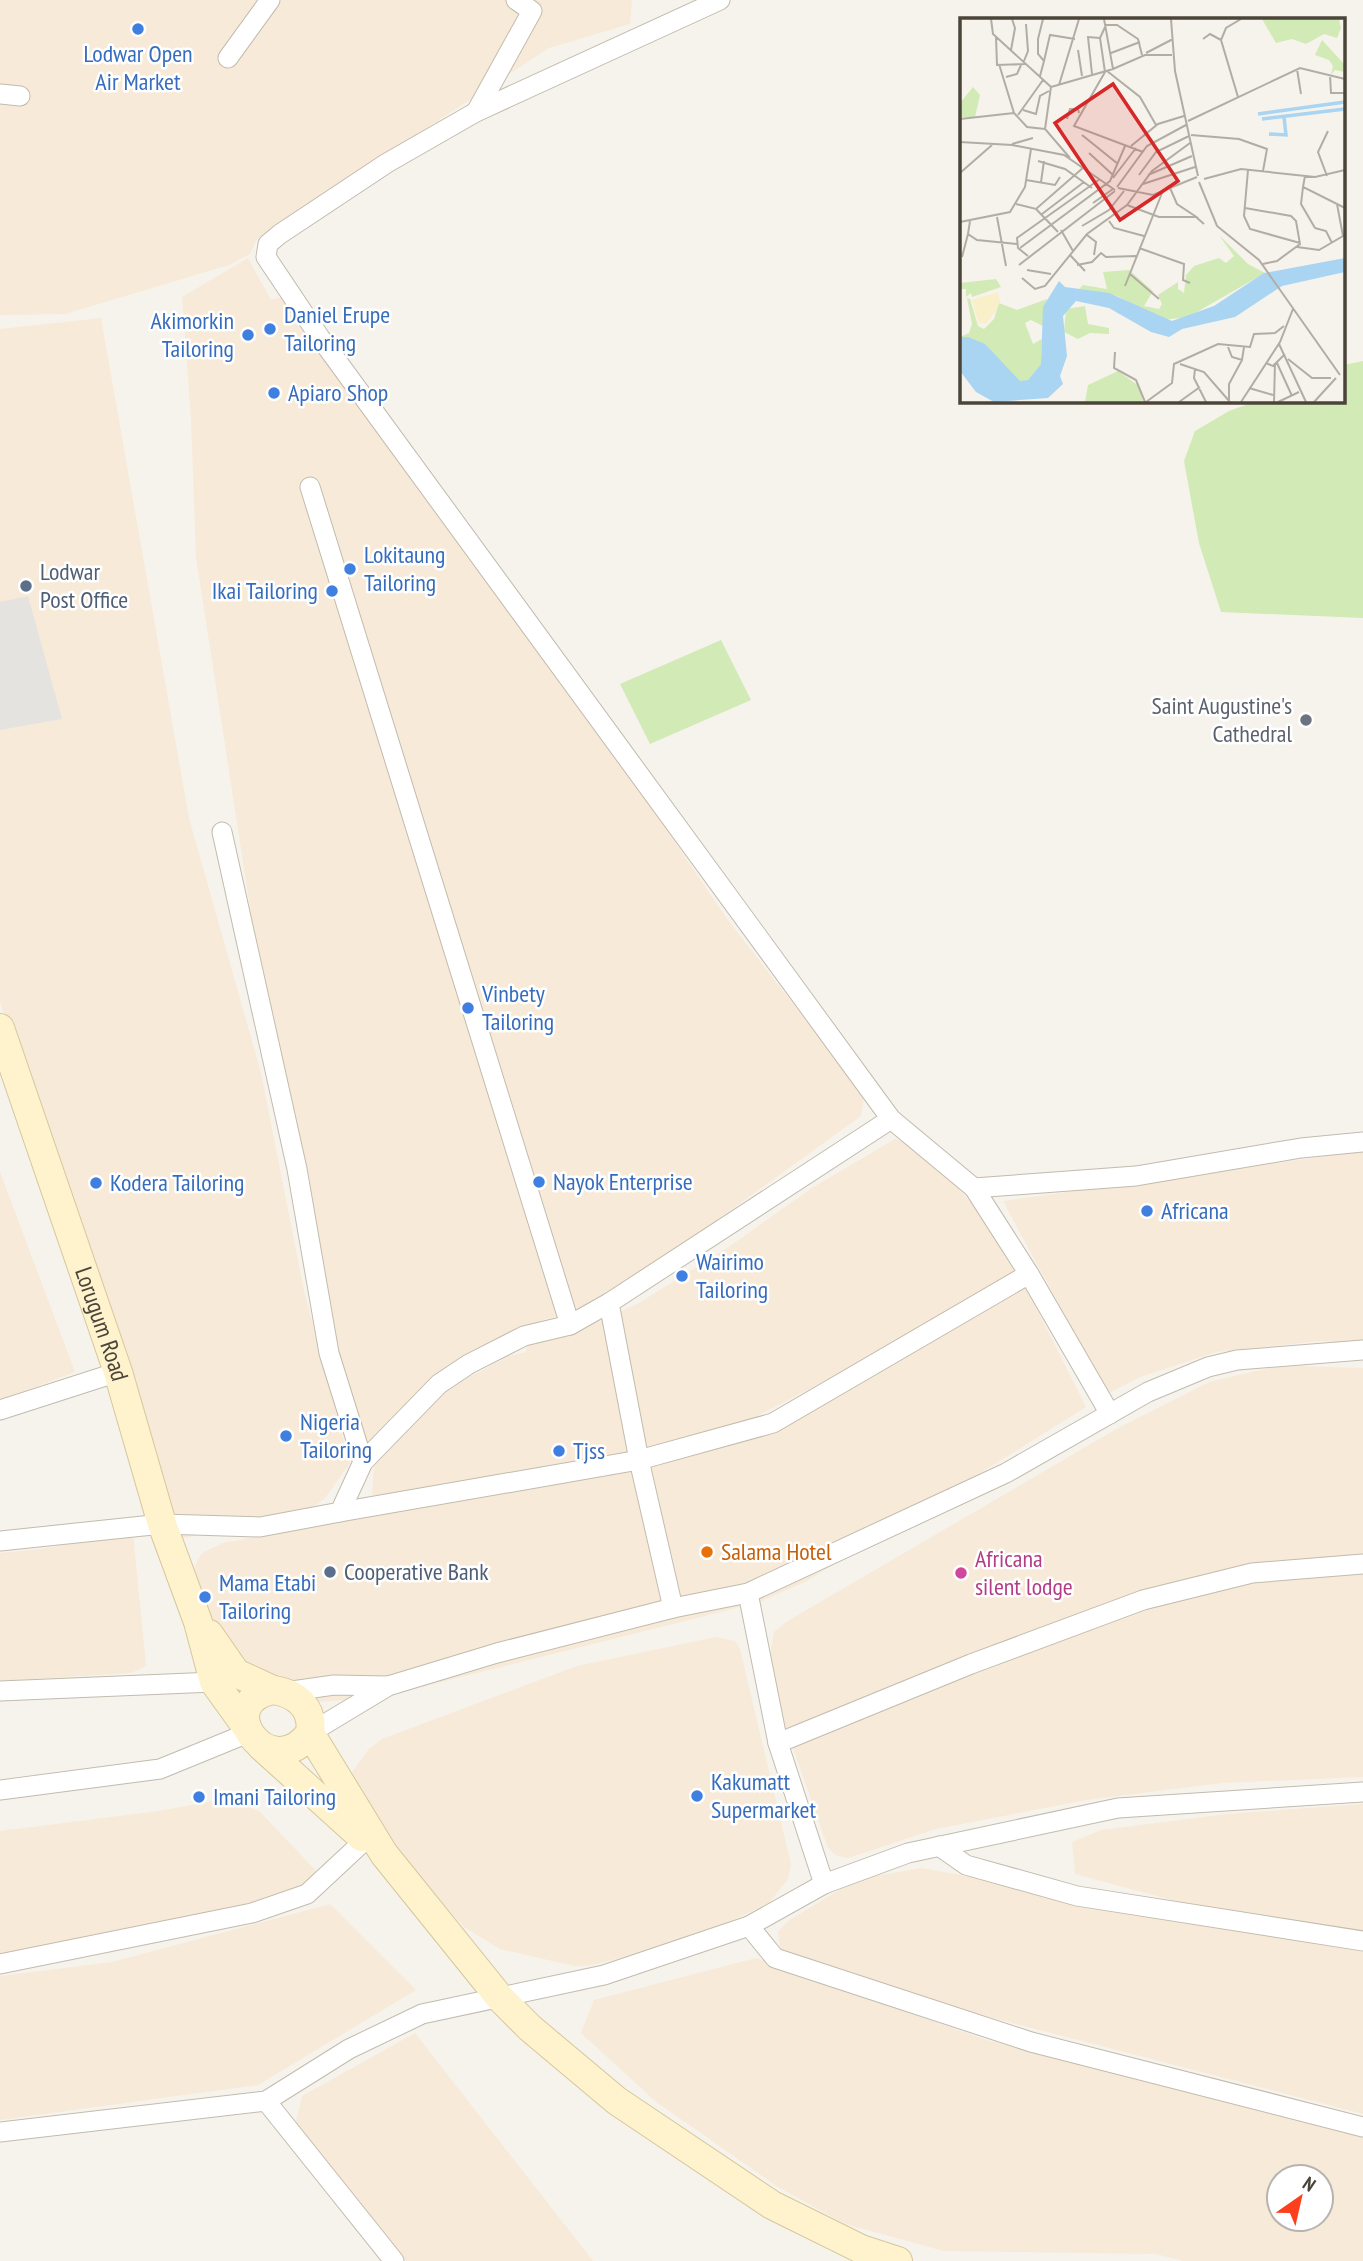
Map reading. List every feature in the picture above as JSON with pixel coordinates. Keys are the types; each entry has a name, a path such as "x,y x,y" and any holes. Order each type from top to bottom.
{"main road":[{"name":"Lorugum Road","path":"0,1028 118,1372 162,1524 198,1622"},
{"path":"198,1622 214,1682 251,1735 374,1847 500,1998 617,2101 751,2192 827,2234 860,2249 898,2261"},
{"path":"198,1622 236,1673 279,1691 306,1708 311,1725 310,1734 374,1847"},
{"path":"251,1735 250,1703 260,1693 279,1691"},
{"path":"251,1735 289,1750 310,1734"}],"street":[{"path":"228,58 270,0"},
{"path":"476,112 532,11 516,0"},
{"path":"720,0 476,112 387,163 279,234 268,244 266,257 321,339 891,1119 974,1188 1029,1274 1110,1414"},
{"path":"0,93 20,96"},
{"path":"310,487 570,1325"},
{"path":"222,832 297,1169 329,1353 363,1462"},
{"path":"340,1512 363,1462 439,1384 469,1364 524,1336 570,1325 609,1303 891,1119"},
{"path":"974,1188 1136,1177 1301,1148 1363,1142"},
{"path":"0,1541 162,1524 260,1527 639,1460 773,1423 1029,1274"},
{"path":"609,1303 639,1460 673,1608"},
{"path":"310,1734 388,1686 497,1653 673,1608 748,1593 1006,1473 1148,1392 1208,1367 1251,1358 1363,1350"},
{"path":"0,1410 118,1372"},
{"path":"778,1744 947,1673 1143,1600 1252,1573 1363,1564"},
{"path":"748,1593 778,1744 824,1884"},
{"path":"0,1691 214,1682"},
{"path":"279,1691 334,1685 388,1686"},
{"path":"0,1790 160,1769 251,1735"},
{"path":"0,2132 266,2101 349,2049 422,2014 604,1975 749,1926 824,1884 908,1853 1118,1808 1363,1792"},
{"path":"939,1846 966,1866 1077,1896 1363,1941"},
{"path":"0,1964 252,1913 307,1894 374,1847"},
{"path":"749,1926 775,1958 1031,2042 1363,2127"},
{"path":"266,2101 394,2261"}],"shaded area":[{"path":"0,0 632,0 630,24 549,48 257,239 250,254 229,265 65,314 0,315"},
{"path":"248,258 271,300 282,297 649,804 725,916 864,1096 861,1116 599,1305 542,1320 469,1358 365,1447 340,1361 296,1126 254,934 196,557 191,418 182,297"},
{"path":"101,318 189,818 261,1073 304,1291 350,1463 325,1498 306,1512 161,1543 105,1337 0,1002 0,329"},
{"path":"28,596 62,719 0,730 0,602"},
{"path":"895,1139 915,1146 940,1166 981,1215 1020,1280 755,1417 664,1446 386,1495 372,1495 374,1466 447,1389 509,1356 526,1352 528,1341 600,1321 639,1303 730,1246 812,1188"},
{"path":"1363,1151 1363,1344 1320,1341 1216,1352 1140,1377 1107,1394 1003,1201"},
{"path":"0,1172 75,1372 0,1400"},
{"path":"1025,1285 1086,1407 807,1581 760,1602 386,1696 288,1705 236,1690 193,1579 195,1565 202,1553 223,1543 412,1507 788,1425"},
{"path":"1269,1368 1363,1368 1363,1777 1222,1783 1086,1800 936,1829 848,1858 837,1856 828,1848 785,1725 770,1655 774,1632 786,1622 1118,1428 1209,1382"},
{"path":"133,1533 146,1666 131,1673 0,1681 0,1553 41,1549"},
{"path":"716,1637 735,1641 740,1649 791,1864 788,1879 769,1903 691,1940 592,1965 574,1966 500,1949 464,1927 355,1805 350,1783 353,1771 368,1750 382,1739 577,1666"},
{"path":"229,1798 260,1812 321,1876 268,1900 0,1957 0,1831 159,1811"},
{"path":"1363,1804 1363,1933 1220,1913 1075,1874 1072,1842 1101,1830 1227,1814"},
{"path":"922,1868 1363,1948 1363,2114 951,2007 781,1951 778,1932 788,1921 857,1879"},
{"path":"330,1904 416,1990 258,2085 0,2120 0,1976 112,1962"},
{"path":"756,1958 983,2039 1363,2136 1363,2261 1183,2261 1156,2254 944,2251 845,2224 778,2187 655,2101 581,2033 594,2000"},
{"path":"415,2033 593,2261 406,2261 295,2126 302,2096"}],"green space":[{"path":"1363,361 1363,618 1221,612 1199,543 1184,461 1195,431 1229,411 1254,402 1346,402 1346,365"},
{"path":"721,640 751,700 650,744 620,684"}],"place":[{"name":"Lodwar Open Air Market","path":"138,29"},
{"name":"Daniel Erupe Tailoring","path":"270,329"},
{"name":"Akimorkin Tailoring","path":"248,335"},
{"name":"Apiaro Shop","path":"274,393"},
{"name":"Lokitaung Tailoring","path":"350,569"},
{"name":"Lodwar Post Office","path":"26,586"},
{"name":"Ikai Tailoring","path":"332,591"},
{"name":"Saint Augustine's Cathedral","path":"1306,720"},
{"name":"Vinbety Tailoring","path":"468,1008"},
{"name":"Nayok Enterprise","path":"539,1182"},
{"name":"Kodera Tailoring","path":"96,1183"},
{"name":"Africana","path":"1147,1211"},
{"name":"Wairimo Tailoring","path":"682,1276"},
{"name":"Nigeria Tailoring","path":"286,1436"},
{"name":"Tjss","path":"559,1451"},
{"name":"Salama Hotel","path":"707,1552"},
{"name":"Cooperative Bank","path":"330,1572"},
{"name":"Africana silent lodge","path":"961,1573"},
{"name":"Mama Etabi Tailoring","path":"205,1597"},
{"name":"Kakumatt Supermarket","path":"697,1796"},
{"name":"Imani Tailoring","path":"199,1797"}]}
